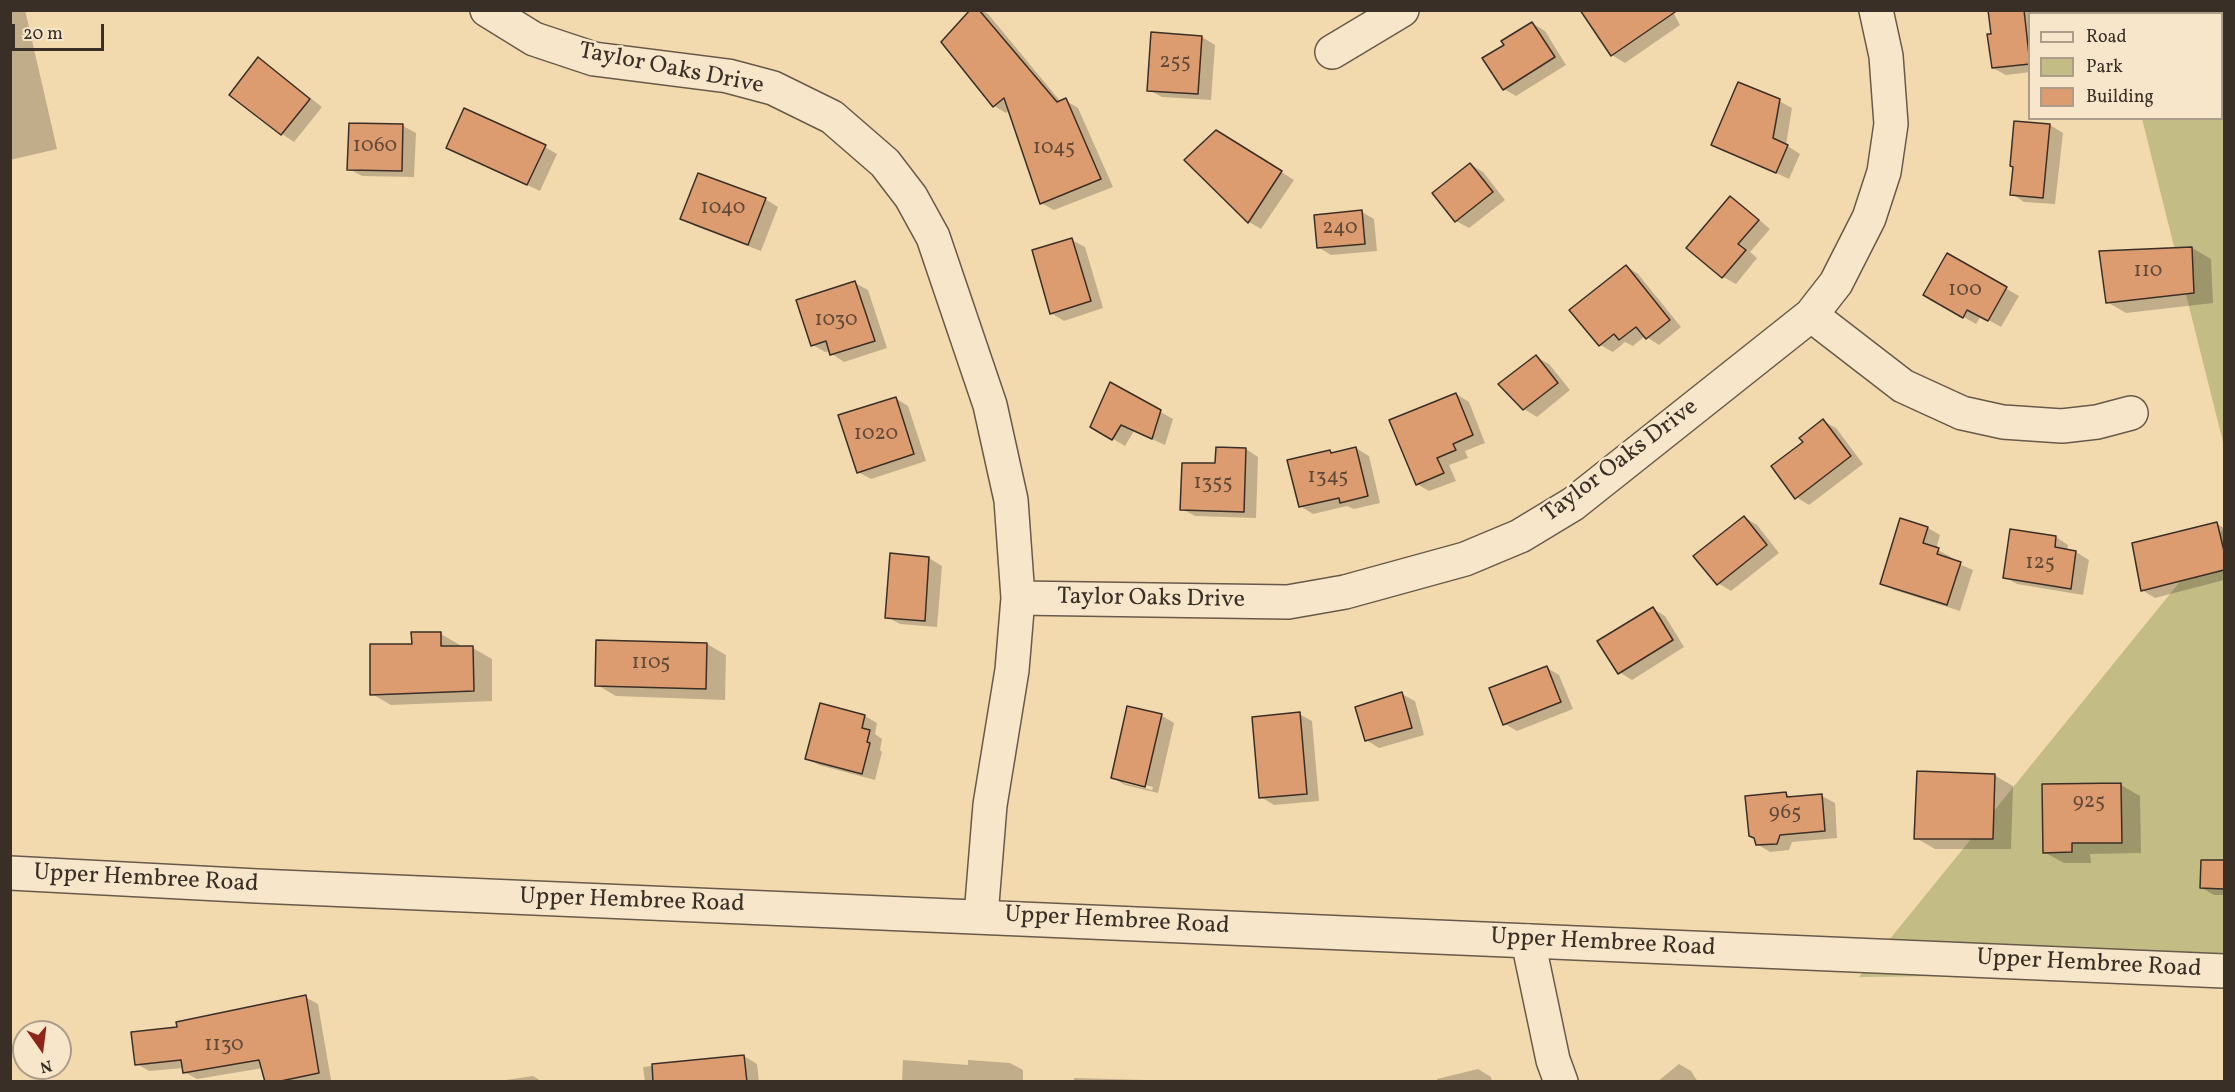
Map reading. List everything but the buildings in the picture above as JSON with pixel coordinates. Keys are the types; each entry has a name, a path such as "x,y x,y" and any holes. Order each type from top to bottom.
{"street":[{"name":"Taylor Oaks Drive","path":"487,10 534,39 594,59 728,76 773,88 832,117 885,163 911,197 933,237 990,405 1011,500 1018,598 1012,670 990,805 981,916"},
{"path":"1332,52 1402,10"},
{"name":"Taylor Oaks Drive","path":"1018,598 1288,602 1345,592 1465,559 1520,536 1573,504 1811,315 1836,284 1869,218 1884,172 1891,124 1887,56 1876,10"},
{"path":"1811,315 1903,386 1962,413 2003,422 2062,426 2097,422 2131,413"},
{"name":"Upper Hembree Road","path":"10,873 280,887 2224,971"},
{"path":"1528,941 1553,1060 1561,1082"}],"green space":[{"path":"2224,11 2224,446 2142,120 2223,120 2223,12 2115,12"},
{"path":"2224,528 2224,973 1859,977 2170,594"}]}
